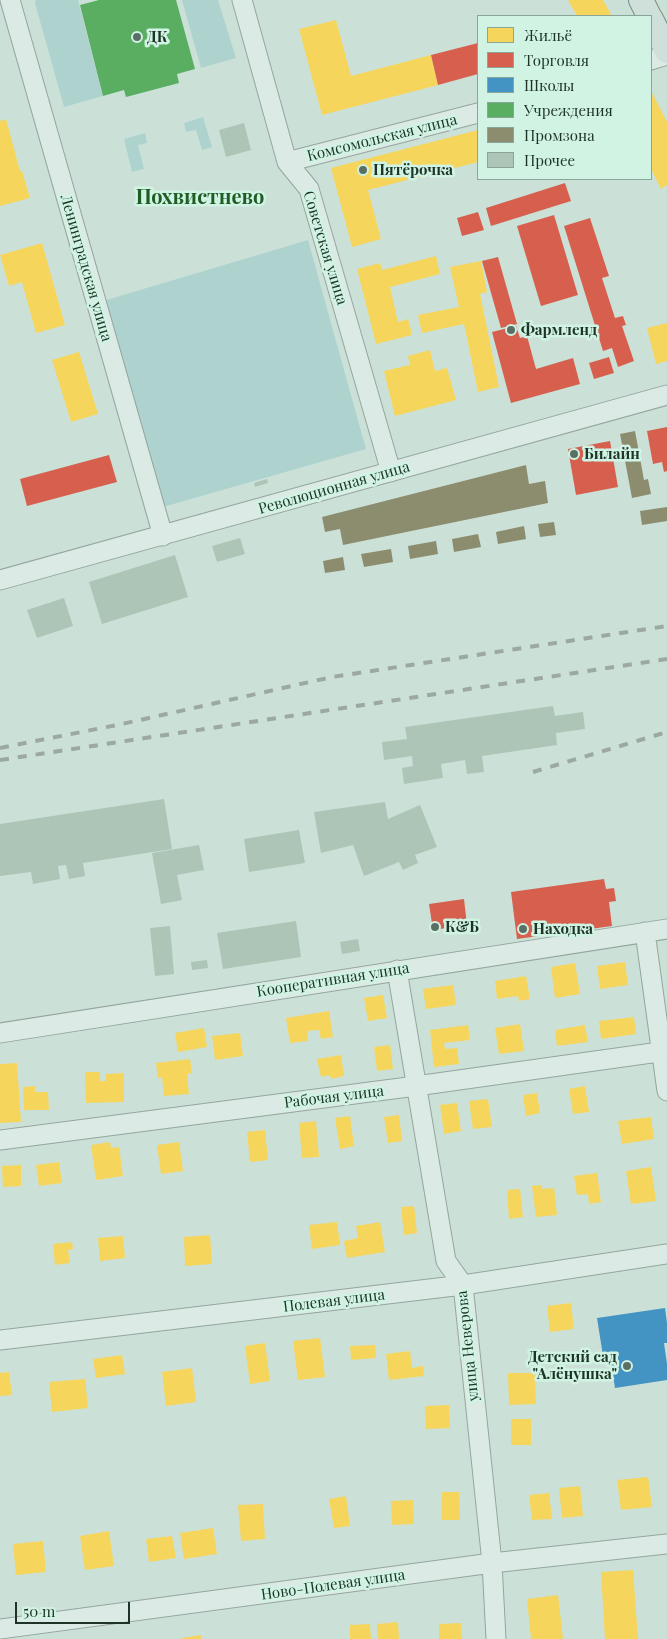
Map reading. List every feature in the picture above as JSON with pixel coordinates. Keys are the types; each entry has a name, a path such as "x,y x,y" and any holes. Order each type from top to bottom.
{"main road":[{"path":"641,0 648,15"},
{"path":"652,22 667,53"}],"street":[{"name":"Ленинградская улица","path":"10,0 163,536"},
{"name":"Советская улица","path":"242,0 286,162 309,189 391,472"},
{"path":"652,60 667,53"},
{"name":"Комсомольская улица","path":"286,162 477,113"},
{"name":"Революционная улица","path":"0,580 667,395"},
{"name":"Кооперативная улица","path":"0,1033 667,929"},
{"path":"645,932 665,1051 667,1092"},
{"name":"улица Неверова","path":"397,970 446,1261 463,1285 492,1564 496,1639"},
{"name":"Рабочая улица","path":"0,1140 416,1086 665,1051"},
{"name":"Полевая улица","path":"0,1340 463,1285 667,1254"},
{"name":"Ново-Полевая улица","path":"0,1629 492,1564 667,1544"}],"shaded area":[{"path":"36,0 78,0 103,96 64,107 35,3"},
{"path":"182,0 218,0 236,58 201,68"},
{"path":"203,117 212,147 202,150 196,130 186,132 184,123"},
{"path":"145,133 147,143 138,145 144,169 132,172 124,139"},
{"path":"308,240 366,449 163,507 103,301"}],"building: Жильё":[{"path":"568,0 603,0 611,15 576,15"},
{"path":"336,20 351,76 431,55 438,85 322,115 299,29"},
{"path":"652,93 667,122 667,185 661,189 652,171"},
{"path":"6,119 20,171 22,171 30,198 0,206 0,121"},
{"path":"477,130 477,162 368,190 381,239 352,247 331,168"},
{"path":"42,243 65,325 36,333 22,282 9,286 0,255"},
{"path":"436,256 440,274 390,287 398,322 408,319 412,335 376,344 357,269 380,263 382,270"},
{"path":"481,261 487,292 480,294 499,387 478,392 464,324 422,333 418,315 459,307 450,267"},
{"path":"667,323 667,361 656,364 647,328"},
{"path":"430,350 435,371 447,368 456,400 395,416 384,371 410,365 408,356"},
{"path":"79,352 98,414 71,422 52,360"},
{"path":"625,962 628,985 600,989 597,966"},
{"path":"575,963 580,994 555,998 551,967"},
{"path":"526,976 530,999 519,1001 518,996 497,999 495,981"},
{"path":"453,985 456,1005 426,1009 423,989"},
{"path":"383,995 387,1018 368,1021 364,998"},
{"path":"329,1011 333,1037 321,1039 319,1030 307,1031 308,1041 290,1043 286,1018"},
{"path":"634,1017 636,1034 601,1039 599,1021"},
{"path":"520,1024 524,1051 499,1054 495,1028"},
{"path":"468,1025 470,1040 444,1043 445,1049 457,1048 459,1064 434,1067 430,1030"},
{"path":"585,1025 588,1042 557,1046 555,1030"},
{"path":"204,1028 207,1047 178,1052 175,1033"},
{"path":"240,1033 243,1056 215,1060 212,1036"},
{"path":"390,1045 393,1069 377,1071 374,1047"},
{"path":"341,1055 344,1076 331,1079 330,1075 321,1077 317,1059"},
{"path":"190,1059 192,1073 187,1074 189,1094 164,1096 162,1077 158,1078 156,1063"},
{"path":"17,1063 21,1122 0,1123 0,1064"},
{"path":"85,1072 100,1072 100,1081 106,1081 106,1074 124,1073 124,1102 86,1103"},
{"path":"35,1086 35,1092 48,1092 49,1110 24,1110 23,1087"},
{"path":"585,1086 589,1112 573,1114 569,1089"},
{"path":"537,1093 540,1113 526,1116 523,1095"},
{"path":"488,1099 492,1127 473,1129 469,1101"},
{"path":"457,1103 461,1131 444,1134 440,1105"},
{"path":"399,1115 402,1141 388,1143 384,1117"},
{"path":"350,1116 354,1146 340,1149 335,1118"},
{"path":"651,1117 654,1139 622,1144 618,1121"},
{"path":"316,1121 319,1157 302,1158 299,1123"},
{"path":"265,1130 268,1160 250,1162 247,1132"},
{"path":"110,1142 111,1148 119,1147 123,1176 96,1180 91,1145"},
{"path":"179,1142 183,1171 161,1174 157,1145"},
{"path":"59,1162 62,1183 39,1186 36,1165"},
{"path":"21,1165 21,1186 3,1187 2,1166"},
{"path":"651,1167 656,1201 631,1204 626,1171"},
{"path":"597,1173 601,1202 589,1204 588,1194 577,1195 574,1176"},
{"path":"542,1185 542,1189 554,1188 557,1215 536,1217 532,1186"},
{"path":"520,1189 523,1217 509,1219 507,1190"},
{"path":"414,1206 417,1233 404,1235 401,1207"},
{"path":"337,1222 340,1245 312,1249 309,1225"},
{"path":"380,1222 385,1252 347,1258 344,1241 358,1238 356,1226"},
{"path":"210,1235 212,1264 185,1266 184,1237"},
{"path":"123,1236 125,1258 100,1261 98,1238"},
{"path":"72,1242 73,1249 68,1250 70,1263 55,1265 53,1244"},
{"path":"571,1303 574,1329 550,1332 547,1306"},
{"path":"320,1338 325,1377 298,1380 293,1341"},
{"path":"265,1343 270,1381 250,1384 245,1346"},
{"path":"375,1345 376,1358 351,1360 350,1346"},
{"path":"410,1351 412,1368 423,1366 424,1376 389,1380 386,1354"},
{"path":"122,1355 125,1374 96,1378 93,1359"},
{"path":"192,1368 196,1402 166,1406 162,1372"},
{"path":"9,1372 12,1395 0,1396 0,1373"},
{"path":"508,1373 535,1373 536,1404 509,1405"},
{"path":"85,1379 88,1408 52,1412 49,1382"},
{"path":"449,1405 450,1428 426,1429 425,1406"},
{"path":"511,1419 531,1419 531,1445 511,1445"},
{"path":"648,1477 652,1507 621,1510 617,1480"},
{"path":"580,1486 583,1516 562,1518 559,1488"},
{"path":"442,1492 459,1492 460,1520 442,1520"},
{"path":"549,1493 552,1519 532,1520 529,1495"},
{"path":"346,1496 350,1526 334,1528 329,1499"},
{"path":"413,1500 414,1524 392,1525 391,1501"},
{"path":"263,1504 265,1539 241,1541 238,1505"},
{"path":"213,1528 217,1554 184,1559 180,1533"},
{"path":"109,1531 114,1566 85,1570 80,1536"},
{"path":"172,1536 176,1558 149,1562 146,1539"},
{"path":"43,1541 46,1572 16,1575 13,1544"},
{"path":"633,1570 638,1639 605,1639 601,1572"},
{"path":"558,1595 563,1639 531,1639 527,1599"},
{"path":"398,1622 399,1639 378,1639 377,1624"},
{"path":"461,1623 462,1639 439,1639 439,1624"},
{"path":"370,1624 371,1639 350,1639 350,1625"},
{"path":"201,1635 202,1639 182,1639 182,1638"}],"building: Торговля":[{"path":"477,43 477,74 438,85 431,55"},
{"path":"565,183 571,201 491,226 486,208"},
{"path":"478,212 484,230 462,236 457,218"},
{"path":"554,215 578,295 541,306 517,226"},
{"path":"590,218 609,276 602,278 615,318 623,316 626,325 622,326 634,361 618,367 612,348 603,351 564,226"},
{"path":"498,257 517,324 501,328 482,261"},
{"path":"516,326 520,338 527,336 536,369 573,358 580,384 511,403 492,332"},
{"path":"609,357 614,373 594,379 589,363"},
{"path":"667,427 667,471 664,472 662,462 653,464 647,431"},
{"path":"610,441 618,487 576,495 568,449"},
{"path":"109,455 117,482 27,506 20,479"},
{"path":"604,879 606,889 614,888 616,901 609,902 612,926 517,939 511,892"},
{"path":"464,899 467,925 433,930 429,904"}],"building: Школы":[{"path":"665,1308 667,1343 664,1343 667,1380 615,1388 610,1355 603,1356 597,1318"}],"building: Учреждения":[{"name":"ДК","path":"99,0 176,0 195,69 177,74 179,83 126,97 124,90 103,96 80,5"}],"building: Промзона":[{"path":"635,431 644,480 648,479 651,494 632,498 620,434"},
{"path":"526,465 529,484 545,481 548,503 343,545 340,529 325,532 322,517"},
{"path":"667,507 667,521 642,525 640,511"},
{"path":"554,522 556,535 540,537 538,524"},
{"path":"524,526 526,539 498,544 496,532"},
{"path":"478,534 481,547 454,552 452,539"},
{"path":"436,541 438,554 410,559 408,546"},
{"path":"391,549 393,562 364,567 361,554"},
{"path":"343,557 345,570 325,573 323,561"}],"building: Прочее":[{"path":"244,123 251,150 226,157 219,130"},
{"path":"267,479 268,483 255,487 254,483"},
{"path":"240,538 245,554 217,562 212,546"},
{"path":"175,555 188,597 102,624 89,582"},
{"path":"64,598 73,626 37,638 27,610"},
{"path":"553,706 555,716 583,712 585,729 556,733 557,745 482,756 484,772 467,774 465,760 441,764 443,778 404,784 402,768 413,766 412,756 384,760 382,742 407,739 405,727"},
{"path":"164,799 172,849 83,863 85,876 69,879 66,865 58,866 60,879 33,884 31,872 0,876 0,824"},
{"path":"385,802 388,819 420,805 437,847 415,855 418,863 403,870 399,862 364,876 353,845 321,853 314,812"},
{"path":"299,830 305,863 249,872 244,839"},
{"path":"199,845 204,870 177,875 182,900 161,904 152,853"},
{"path":"296,921 301,957 223,969 217,933"},
{"path":"170,926 174,974 155,976 150,928"},
{"path":"358,939 360,951 342,954 340,942"},
{"path":"207,960 208,968 192,970 191,962"}],"railway":[{"path":"0,748 122,724 332,677 667,626"},
{"path":"0,760 667,659"},
{"path":"533,772 667,732"}],"place":[{"name":"ДК","path":"137,37"},
{"name":"Пятёрочка","path":"363,170"},
{"name":"Фармленд","path":"511,330"},
{"name":"Билайн","path":"574,454"},
{"name":"К&Б","path":"435,927"},
{"name":"Находка","path":"523,929"},
{"name":"Детский сад \"Алёнушка\"","path":"627,1366"}],"district":[{"name":"Похвистнево","path":"200,198"}]}
